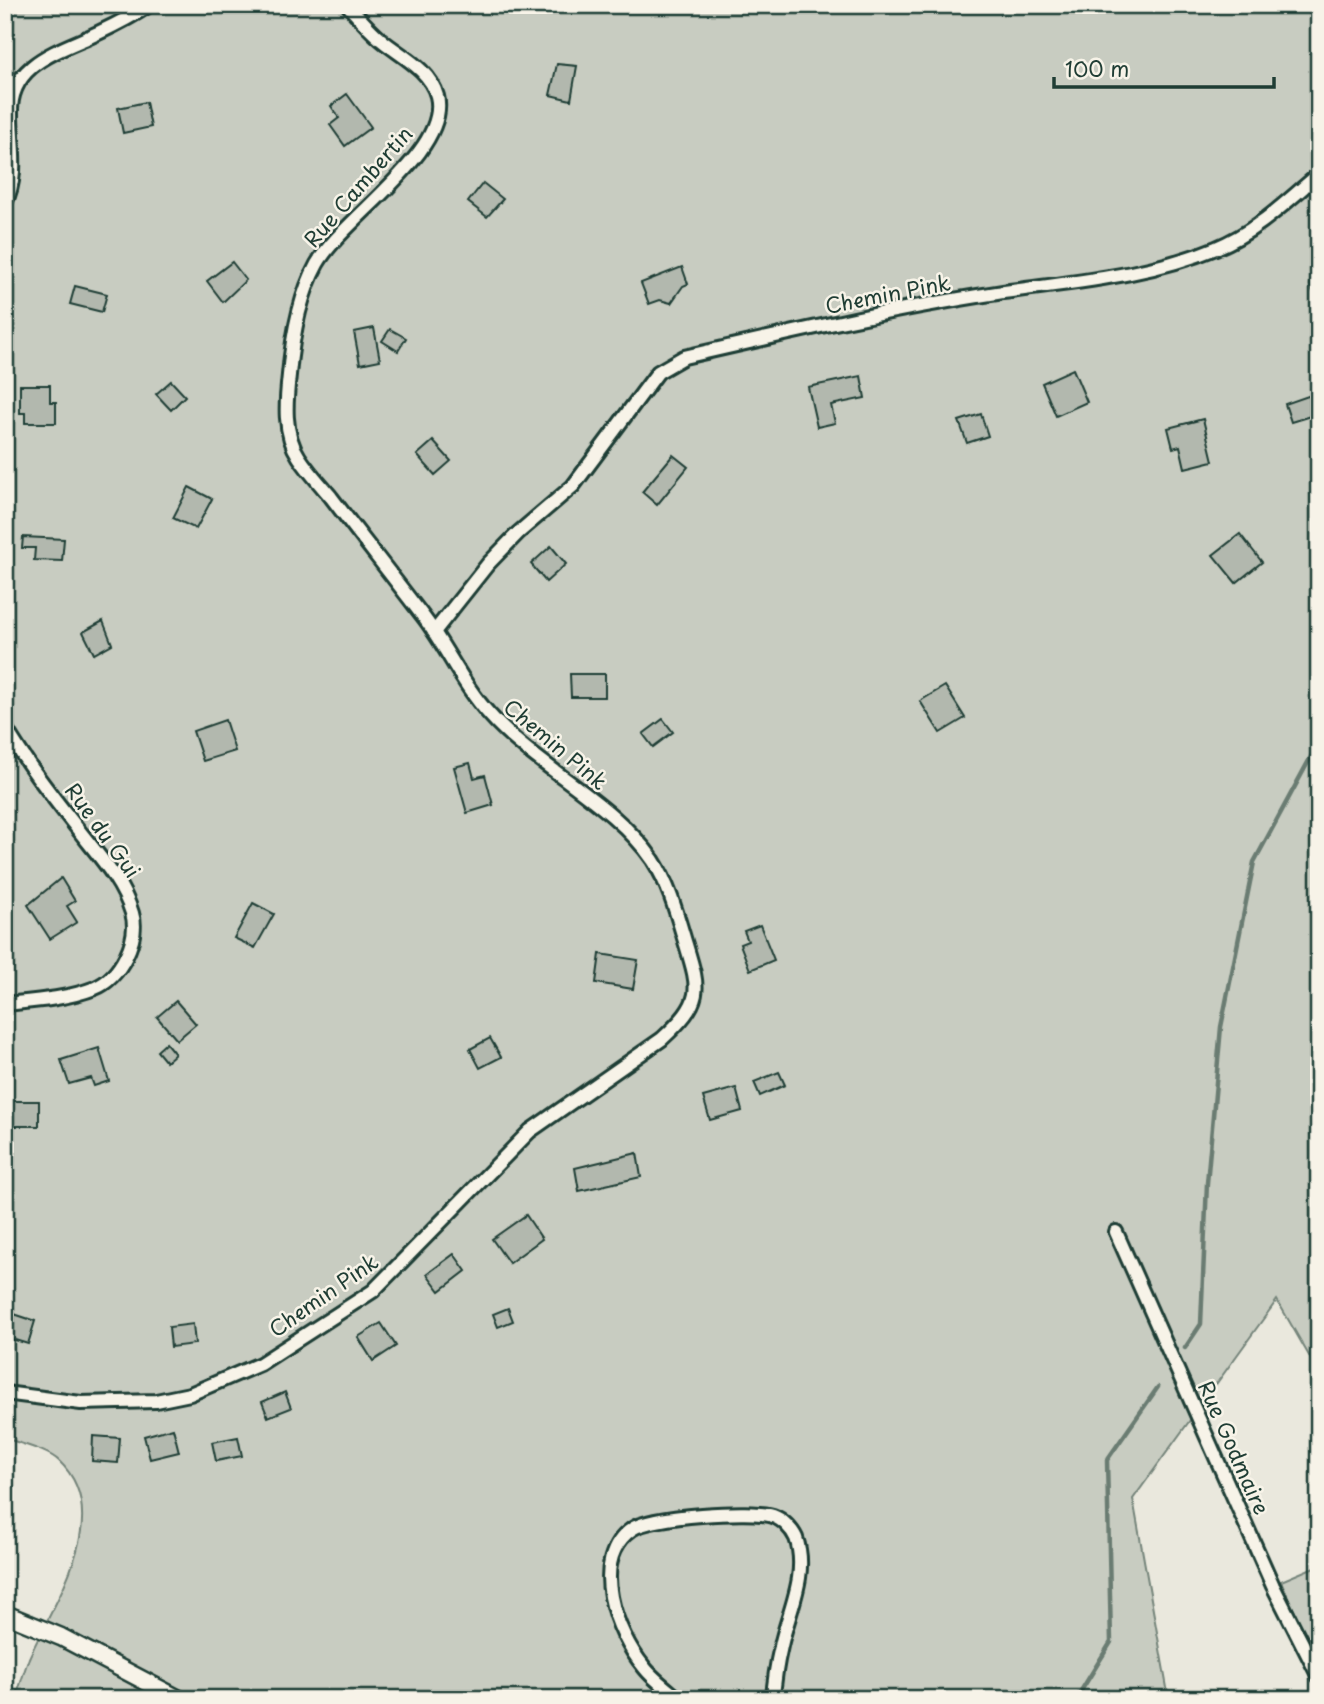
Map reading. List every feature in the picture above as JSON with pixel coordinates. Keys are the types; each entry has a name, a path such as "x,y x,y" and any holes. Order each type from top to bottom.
{"main road":[{"path":"5,1614 72,1643 179,1699"}],"street":[{"path":"5,203 13,187 10,102 18,83 40,59 98,33 149,5"},
{"name":"Rue Cambertin","path":"348,5 366,26 424,72 437,94 437,113 423,148 349,224 318,262 308,285 290,364 286,406 289,431 299,457 434,632"},
{"name":"Chemin Pink","path":"5,1393 81,1403 156,1401 190,1394 260,1364 373,1291 530,1131 662,1039 679,1023 695,1000 697,991 694,971 681,929 654,862 623,827 506,732 487,713 434,632 488,564 573,486 658,372 684,357 996,293 1111,278 1184,259 1216,248 1266,220 1319,174"},
{"name":"Rue du Gui","path":"5,727 55,800 112,874 133,916 123,965 111,979 96,988 77,993 5,1004"},
{"name":"Rue Godmaire","path":"1116,1231 1273,1586 1319,1677"},
{"path":"679,1699 645,1670 625,1636 609,1582 609,1565 614,1549 625,1535 644,1522 752,1514 774,1516 784,1522 797,1541 800,1560 798,1583 780,1648 773,1699"}],"shaded area":[{"path":"5,5 1319,5 1319,1373 1277,1300 1133,1499 1169,1699 16,1699 29,1658 74,1559 81,1533 82,1507 75,1483 59,1461 41,1450 5,1438"},
{"path":"1319,1565 1319,1666 1281,1581"}],"building":[{"path":"557,64 577,66 571,100 550,95"},
{"path":"347,94 371,127 345,146 330,125 339,118 331,106"},
{"path":"146,102 151,127 123,133 118,108"},
{"path":"483,183 503,199 487,217 468,202"},
{"path":"232,262 246,280 223,302 207,281"},
{"path":"682,267 688,284 683,286 671,303 660,300 649,304 641,283"},
{"path":"75,286 107,294 102,312 70,304"},
{"path":"374,328 380,360 360,364 354,332"},
{"path":"390,329 406,338 398,351 382,341"},
{"path":"1073,369 1087,402 1056,416 1042,383"},
{"path":"861,376 865,398 831,405 835,423 817,427 808,387"},
{"path":"171,381 185,396 171,410 156,394"},
{"path":"20,385 50,385 50,402 56,402 56,423 25,423 25,413 20,413"},
{"path":"1311,395 1317,414 1291,422 1285,404"},
{"path":"981,414 988,436 967,443 959,421"},
{"path":"1203,419 1213,461 1185,468 1180,446 1173,448 1168,428"},
{"path":"433,441 451,461 435,475 417,455"},
{"path":"673,455 688,467 657,505 642,492"},
{"path":"189,487 212,499 196,529 173,518"},
{"path":"1240,534 1262,562 1236,583 1213,555"},
{"path":"23,537 64,539 62,561 34,560 35,548 22,548"},
{"path":"551,546 566,564 546,582 531,564"},
{"path":"103,621 112,644 94,654 83,632"},
{"path":"570,674 605,674 605,697 571,697"},
{"path":"945,686 965,718 940,733 920,701"},
{"path":"663,719 673,732 653,747 643,734"},
{"path":"225,720 235,751 203,761 193,731"},
{"path":"470,763 474,778 485,775 493,805 467,813 454,767"},
{"path":"61,878 75,901 67,906 77,922 50,939 28,905"},
{"path":"253,903 274,914 255,948 234,938"},
{"path":"760,925 774,960 750,970 740,944 748,941 744,931"},
{"path":"600,954 638,960 633,989 596,983"},
{"path":"176,1001 196,1024 177,1040 157,1017"},
{"path":"490,1038 501,1057 480,1068 470,1049"},
{"path":"166,1043 175,1054 166,1062 157,1051"},
{"path":"99,1048 109,1081 94,1086 91,1078 69,1084 61,1060"},
{"path":"779,1072 785,1085 760,1096 754,1082"},
{"path":"736,1088 742,1111 710,1120 703,1097"},
{"path":"5,1101 39,1101 39,1126 5,1126"},
{"path":"637,1153 641,1177 579,1191 575,1168"},
{"path":"526,1215 542,1239 509,1263 492,1239"},
{"path":"454,1254 466,1271 440,1291 427,1274"},
{"path":"508,1308 513,1321 498,1327 493,1314"},
{"path":"5,1311 35,1321 28,1344 5,1337"},
{"path":"381,1323 396,1346 373,1361 358,1337"},
{"path":"193,1324 195,1344 171,1347 169,1327"},
{"path":"285,1392 291,1408 268,1417 262,1402"},
{"path":"173,1428 179,1452 150,1459 144,1436"},
{"path":"93,1436 120,1438 118,1463 92,1461"},
{"path":"238,1437 242,1456 216,1461 212,1442"}],"waterway":[{"path":"1319,254 1311,285 1319,301"},
{"path":"1185,1348 1201,1324 1207,1183 1221,1027 1254,862 1319,742"},
{"path":"1076,1699 1111,1642 1107,1460 1158,1387"}]}
